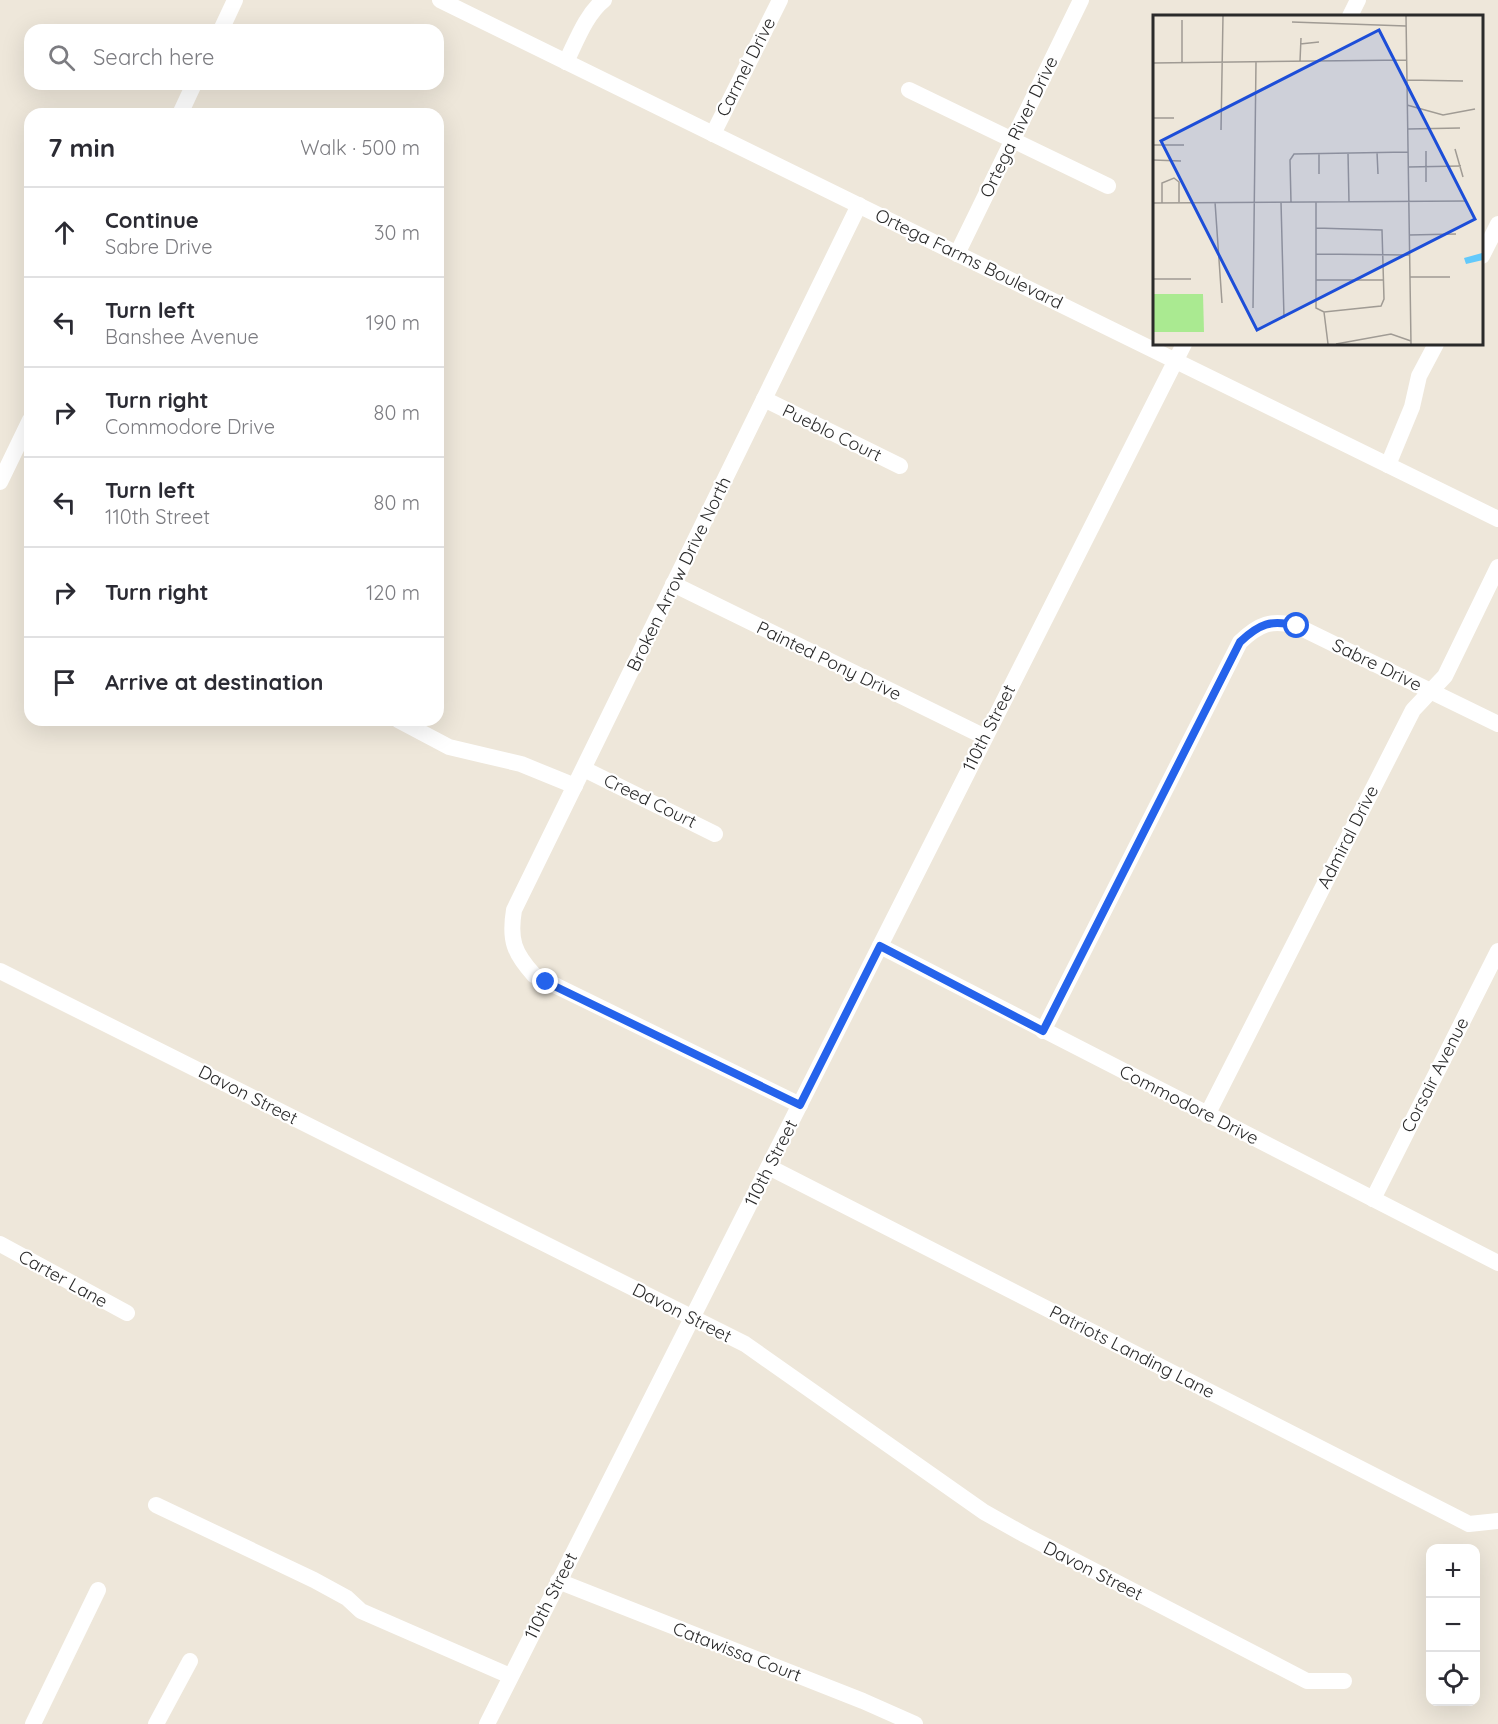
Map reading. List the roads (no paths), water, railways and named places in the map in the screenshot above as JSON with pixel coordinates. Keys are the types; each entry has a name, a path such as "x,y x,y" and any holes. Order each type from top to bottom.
{"street":[{"path":"223,24 235,0"},
{"name":"Ortega Farms Boulevard","path":"440,0 1498,519"},
{"path":"566,62 590,16 598,4 604,0"},
{"name":"Carmel Drive","path":"713,134 780,0"},
{"name":"Ortega River Drive","path":"957,254 1081,0"},
{"path":"1350,15 1358,0"},
{"path":"183,108 191,90"},
{"path":"909,90 1108,186"},
{"name":"Broken Arrow Drive North","path":"800,1105 534,975 523,963 514,946 511,929 514,910 859,205"},
{"path":"1483,254 1498,224"},
{"name":"110th Street","path":"487,1724 1184,345"},
{"path":"1388,465 1412,406 1419,376 1435,345"},
{"name":"Pueblo Court","path":"764,399 900,466"},
{"path":"0,482 24,432"},
{"name":"Admiral Drive","path":"1208,1115 1413,710 1445,675 1498,567"},
{"name":"Painted Pony Drive","path":"673,584 985,737"},
{"name":"Sabre Drive","path":"1043,1031 1240,642 1253,629 1268,623 1284,622 1297,626 1498,724"},
{"path":"409,726 449,747 521,764 575,786"},
{"name":"Creed Court","path":"584,769 715,834"},
{"name":"Commodore Drive","path":"880,946 1498,1263"},
{"name":"Corsair Avenue","path":"1373,1199 1498,951"},
{"name":"Davon Street","path":"0,971 693,1318 764,1356 984,1512 1025,1535 1307,1681 1344,1681"},
{"name":"Patriots Landing Lane","path":"769,1167 1469,1524 1498,1521"},
{"name":"Carter Lane","path":"0,1244 127,1313"},
{"path":"156,1505 314,1580 347,1598 361,1611 510,1676"},
{"name":"Catawissa Court","path":"558,1581 864,1701 915,1724"},
{"path":"33,1724 98,1590"},
{"path":"156,1724 190,1661"}]}
